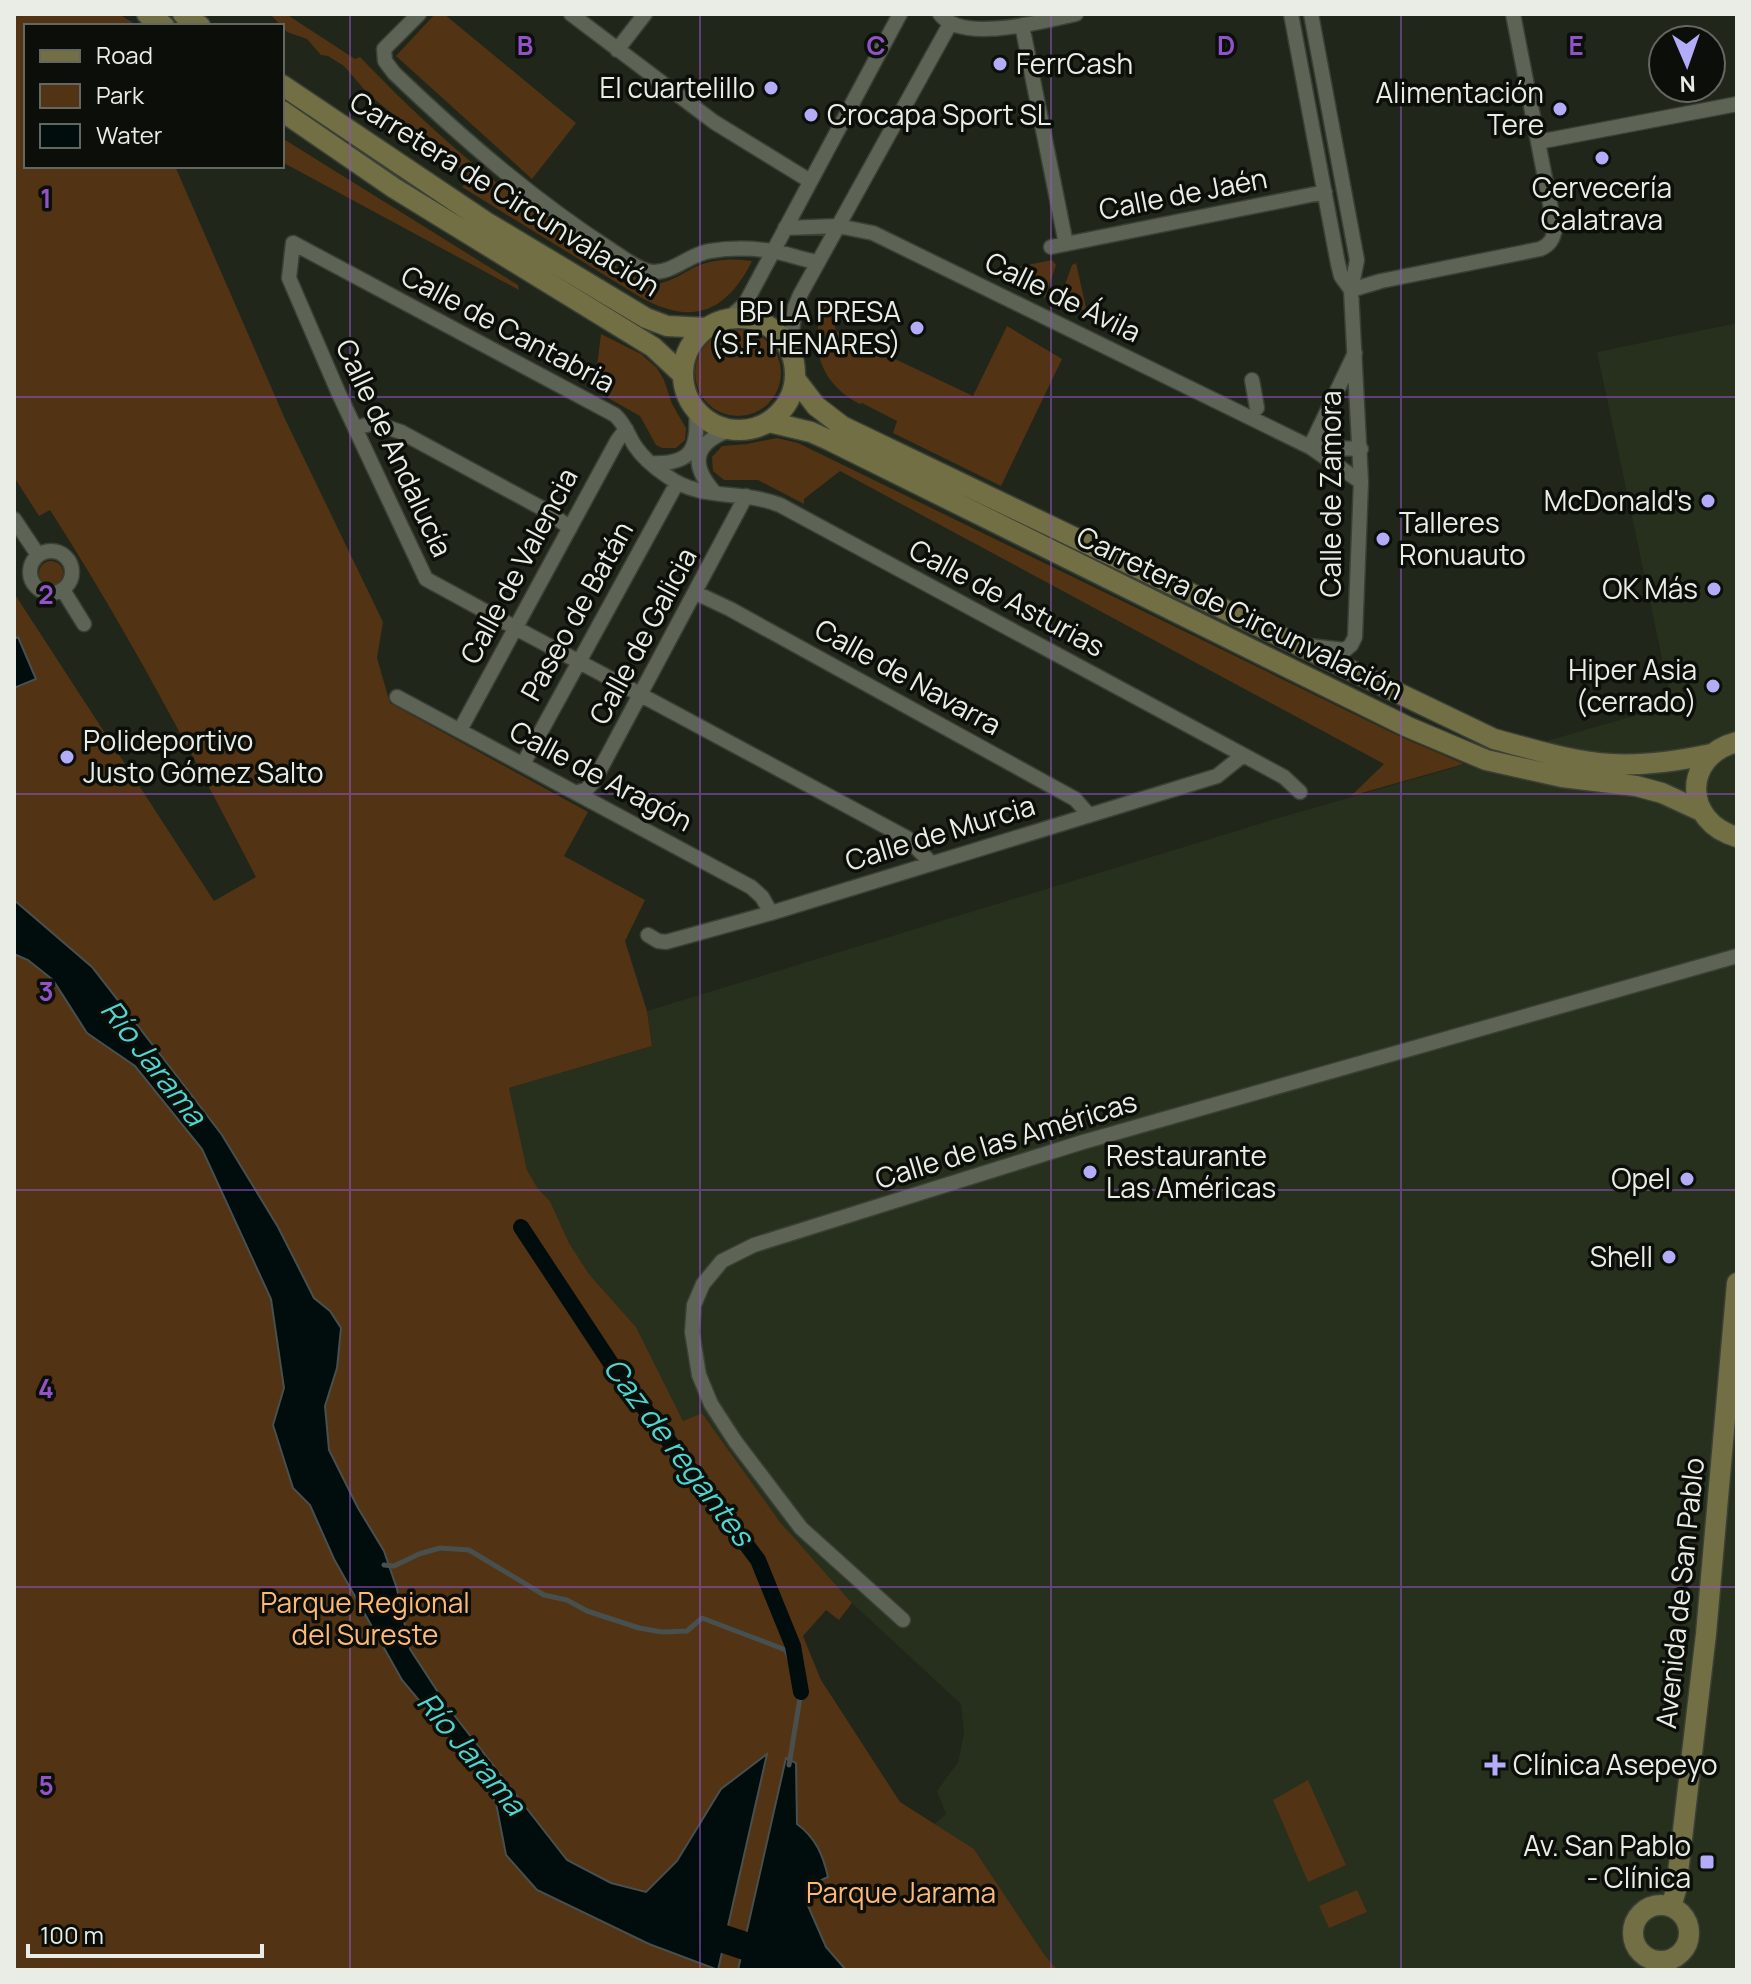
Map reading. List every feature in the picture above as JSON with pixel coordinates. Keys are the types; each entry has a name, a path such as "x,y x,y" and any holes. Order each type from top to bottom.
{"main road":[{"name":"Carretera de Circunvalación","path":"284,86 486,222 646,318 667,326 707,328"},
{"name":"Carretera de Circunvalación","path":"284,112 394,188 653,347 682,374"},
{"path":"729,318 748,318 765,324 790,349 795,364 796,380 791,397 782,411 757,428 730,430 717,426 696,411 684,387 682,374 689,348 707,328 729,318"},
{"name":"Carretera de Circunvalación","path":"796,380 816,406 842,426 1494,739 1610,764 1669,763 1711,754 1737,742"},
{"name":"Carretera de Circunvalación","path":"769,422 811,432 831,441 1408,727 1473,755 1562,777 1636,786 1662,793 1701,811 1710,824 1723,833 1737,837"},
{"path":"1701,811 1696,796 1696,781 1711,754"},
{"name":"Avenida de San Pablo","path":"1671,1907 1676,1890 1706,1634 1737,1283"},
{"path":"1650,1907 1671,1907 1686,1920 1687,1937 1679,1955 1662,1966 1639,1951 1634,1932 1642,1913 1650,1907"}],"street":[{"path":"419,14 384,49 385,61 476,150 580,230 651,273 666,270 695,254 709,251 773,251 818,262"},
{"path":"571,14 714,122 810,181"},
{"path":"617,50 645,14"},
{"path":"729,318 745,304 900,14"},
{"path":"968,26 985,14"},
{"path":"790,349 795,307 945,19 995,29 1076,14"},
{"name":"Calle de Zamora","path":"1291,14 1341,276 1351,290"},
{"name":"Calle de Zamora","path":"1301,646 1345,650 1355,637 1361,482 1351,290 1357,260 1311,14"},
{"path":"1351,290 1381,281 1540,249 1549,243 1555,229 1513,14"},
{"name":"Calle de Jaén","path":"1022,25 1059,245 1325,192"},
{"path":"1538,142 1737,104"},
{"name":"Calle de Ávila","path":"785,228 838,226 873,233 1310,447 1361,482"},
{"name":"Calle de Andalucía","path":"293,243 289,278 426,579 907,838 931,863"},
{"name":"Calle de Cantabria","path":"293,243 615,415 651,463 677,483"},
{"path":"1310,447 1356,351"},
{"path":"1252,380 1257,408"},
{"path":"651,463 676,461 688,455 696,445 696,411"},
{"path":"355,428 374,423 401,432 547,511 570,528"},
{"name":"Calle de Valencia","path":"460,730 519,630 570,528 626,429"},
{"path":"715,493 701,474 697,463 699,453 714,436 730,430"},
{"name":"Calle de Ávila","path":"1310,447 1361,449"},
{"name":"Calle de Asturias","path":"677,483 692,490 766,499 780,505 1284,777 1300,792"},
{"name":"Paseo de Batán","path":"523,764 677,483"},
{"name":"Calle de Galicia","path":"578,792 586,790 594,781 637,693 696,593 746,496"},
{"path":"14,519 38,555"},
{"path":"52,551 66,557 72,571 63,590 49,593 36,587 30,567 38,555 52,551"},
{"path":"63,590 84,624"},
{"name":"Calle de Navarra","path":"696,593 1075,799 1089,815"},
{"name":"Calle de Aragón","path":"397,697 751,887 762,897 771,913"},
{"name":"Calle de Murcia","path":"648,935 666,942 771,913 1217,776 1242,756"},
{"name":"Calle de las Américas","path":"903,1620 801,1528 711,1404 699,1375 692,1332 694,1305 703,1284 722,1261 754,1245 1083,1142 1737,956"}],"shaded area":[{"path":"1737,323 1737,1970 1058,1970 1046,1957 974,1849 934,1824 946,1814 937,1791 958,1762 964,1734 961,1704 852,1603 780,1522 702,1413 683,1421 636,1327 589,1274 569,1243 550,1201 538,1190 527,1170 509,1088 652,1046 647,1011 1275,819 1672,705 1597,352"}],"green space":[{"name":"Parque Regional del Sureste","path":"14,14 119,14 135,24 24,24 24,168 176,168 285,419 383,622 377,658 390,703 588,812 564,856 645,900 625,941 647,1011 652,1046 509,1088 527,1170 538,1189 550,1201 569,1243 589,1274 636,1327 683,1421 702,1413 780,1522 852,1603 839,1620 826,1610 803,1636 821,1680 900,1802 974,1849 1046,1957 1058,1970 14,1970 14,593 214,901 256,877 157,691 78,555 50,510 39,516 14,477"},
{"path":"270,14 286,14 355,59 360,57 431,127 487,175 507,191 510,188 628,273 658,284 710,262 731,259 752,261 731,293 706,309 676,311 640,297 462,187 467,182 467,176 455,164 369,95 344,66 321,55 307,39 287,32 284,24 279,24"},
{"path":"435,14 444,14 576,123 532,179 396,56"},
{"path":"284,139 518,285 519,290 284,163"},
{"path":"1052,260 1056,265 1045,298 1023,284 1012,268"},
{"path":"1076,263 1087,312 1060,299 1072,265"},
{"path":"824,302 831,307 836,331 973,396 1007,326 1062,359 1001,486 893,433 897,421 860,404 835,385 826,373 818,347 817,333"},
{"path":"738,330 755,333 769,342 778,356 781,373 778,390 769,404 755,413 738,416 721,413 707,404 698,390 695,373 698,356 707,342 721,333"},
{"path":"601,334 641,354 657,368 686,428 685,440 676,448 656,445 640,416 594,390"},
{"path":"777,438 798,443 1401,737 1464,764 1351,796 1384,764 840,471 804,499 804,504 758,480 724,480 713,471 712,457 722,446"},
{"path":"51,561 62,568 63,573 56,584 51,585 40,578 39,573 46,562"},
{"path":"1308,1780 1346,1865 1308,1882 1273,1800"},
{"path":"1357,1890 1367,1912 1329,1928 1319,1906"}],"water":[{"path":"18,637 36,679 14,688 14,639"},
{"path":"14,900 92,967 180,1080 222,1135 278,1227 314,1298 330,1311 341,1328 337,1368 325,1406 329,1450 384,1551 397,1589 410,1649 447,1706 567,1860 611,1883 646,1892 677,1861 721,1789 767,1754 718,1970 649,1944 537,1890 506,1855 496,1803 474,1766 402,1680 334,1559 310,1505 293,1488 273,1425 284,1388 271,1299 202,1149 135,1066 87,1033 53,980 28,960 14,954"},
{"path":"786,1758 796,1763 797,1824 818,1848 828,1877 815,1883 808,1906 826,1947 846,1970 738,1970"}],"waterway":[{"name":"Caz de regantes","path":"521,1227 614,1368 758,1560 793,1646 801,1692"},
{"path":"384,1565 394,1566 440,1548 469,1550 544,1595 567,1600 587,1611 639,1628 662,1632 687,1631 702,1618 786,1650 801,1692 789,1765"},
{"name":"Río Jarama","path":"691,1928 760,1951 798,1970"}],"place":[{"name":"FerrCash","path":"1000,64"},
{"name":"El cuartelillo","path":"771,88"},
{"name":"Alimentación Tere","path":"1560,109"},
{"name":"Crocapa Sport SL","path":"811,115"},
{"name":"Cervecería Calatrava","path":"1602,158"},
{"name":"BP LA PRESA (S.F. HENARES)","path":"917,328"},
{"name":"McDonald's","path":"1708,501"},
{"name":"Talleres Ronuauto","path":"1383,539"},
{"name":"OK Más","path":"1714,589"},
{"name":"Hiper Asia (cerrado)","path":"1713,686"},
{"name":"Polideportivo Justo Gómez Salto","path":"67,757"},
{"name":"Restaurante Las Américas","path":"1090,1172"},
{"name":"Opel","path":"1687,1179"},
{"name":"Shell","path":"1669,1257"},
{"name":"Clínica Asepeyo","path":"1495,1765"},
{"name":"Av. San Pablo - Clínica","path":"1707,1862"}],"park label":[{"name":"Parque Jarama","path":"901,1893"}]}
